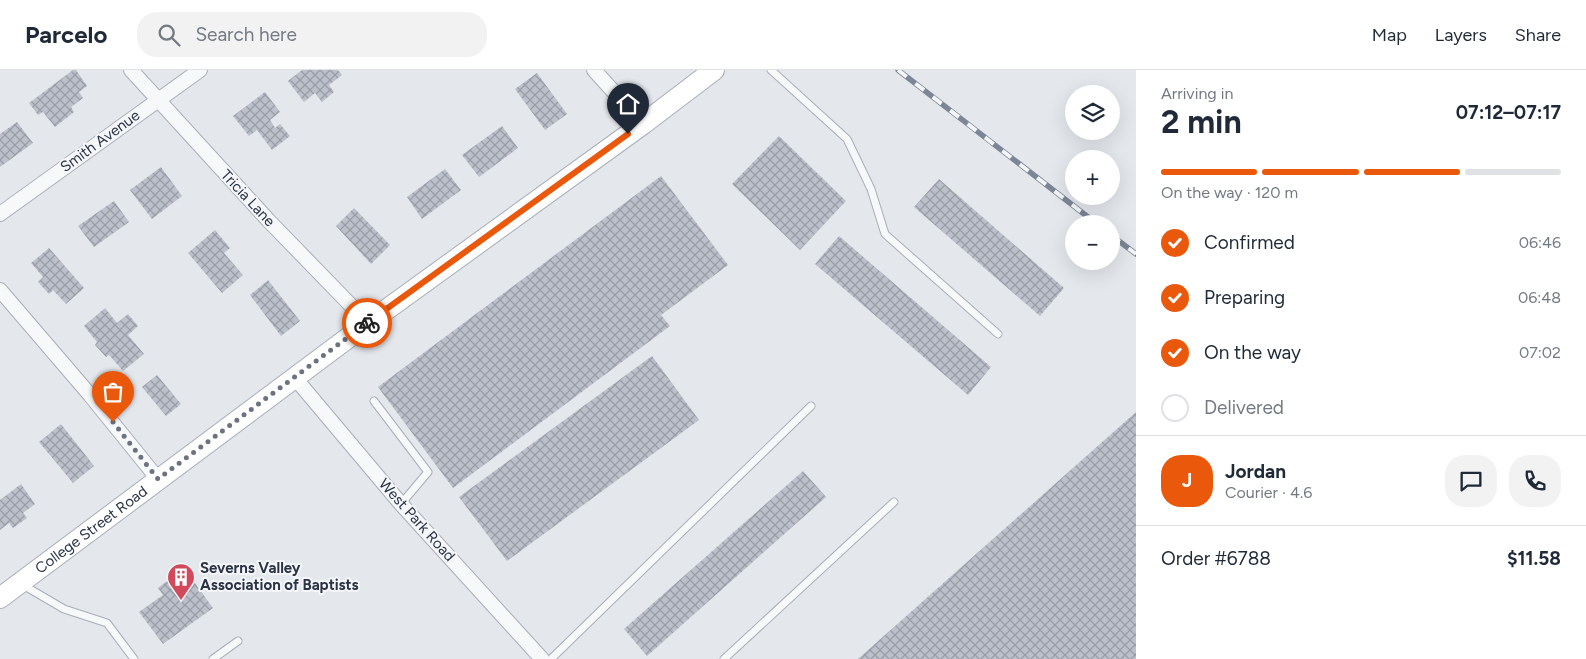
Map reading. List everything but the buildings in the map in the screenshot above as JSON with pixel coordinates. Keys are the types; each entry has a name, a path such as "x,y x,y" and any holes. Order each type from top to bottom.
{"street":[{"name":"Tricia Lane","path":"131,70 268,220 368,323"},
{"name":"Smith Avenue","path":"0,214 200,70"},
{"path":"594,70 643,124"},
{"name":"College Street Road","path":"0,598 368,323 643,124 714,70"},
{"path":"0,290 90,395 158,479"},
{"name":"West Park Road","path":"295,378 401,504 542,659"}],"lane":[{"path":"771,70 847,139 871,189 885,234 998,334"},
{"path":"374,401 428,472 401,504"},
{"path":"551,659 811,406"},
{"path":"724,659 894,502"},
{"path":"20,583 64,609 107,623 134,659"},
{"path":"213,659 238,641"}],"railway":[{"path":"898,70 1085,215"},
{"path":"1120,242 1136,254"}],"way so far":[{"path":"113,422 158,479 367,323"}],"place":[{"name":"Severns Valley Association of Baptists","path":"181,601"}],"route":[{"path":"367,323 628,134"}]}
